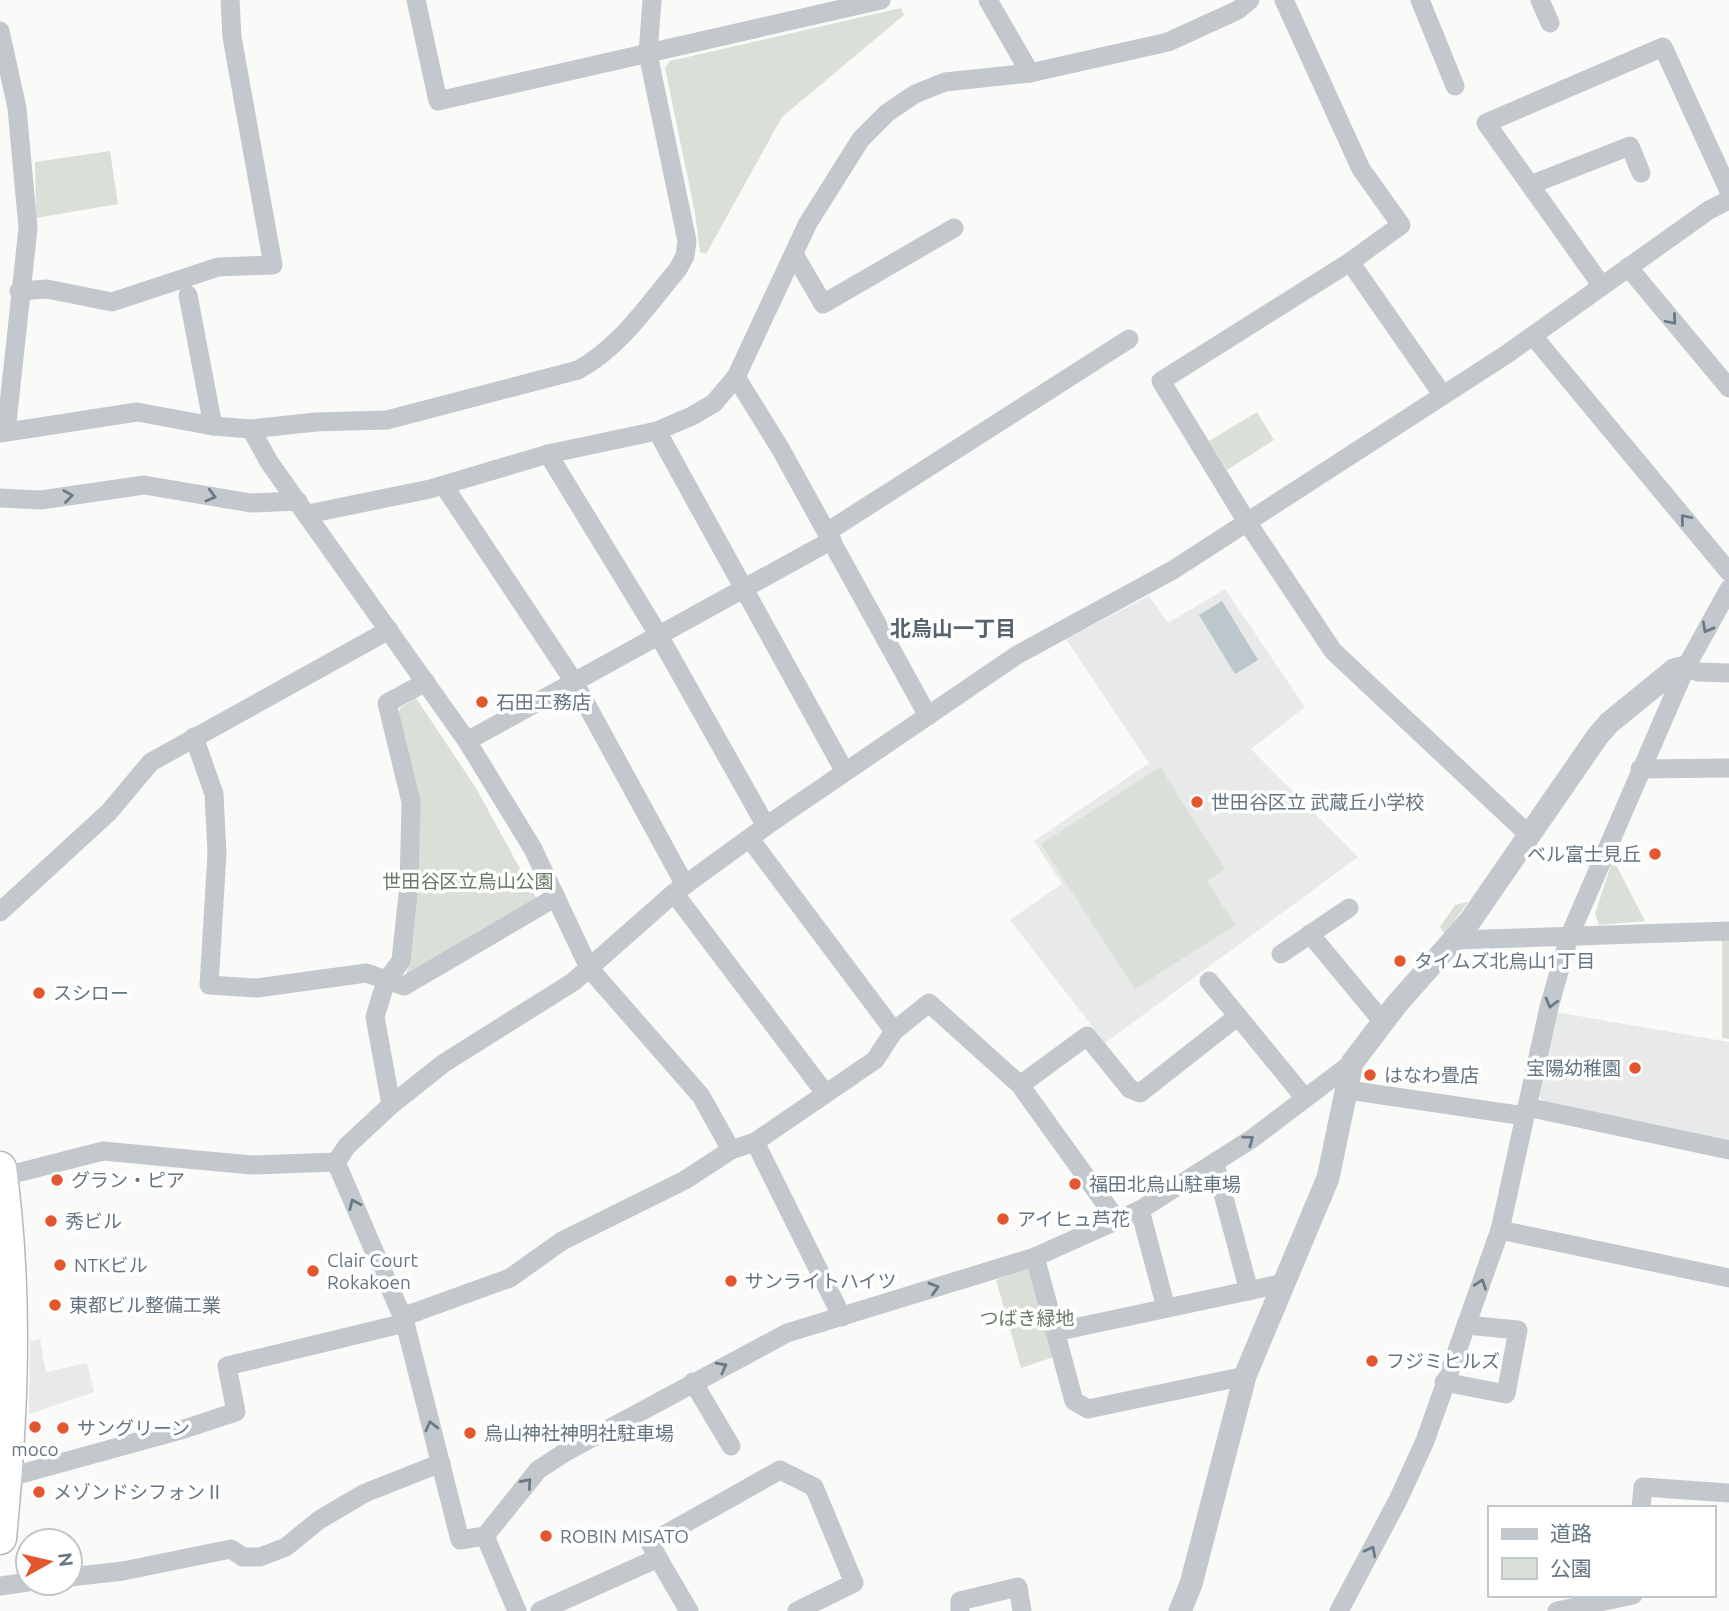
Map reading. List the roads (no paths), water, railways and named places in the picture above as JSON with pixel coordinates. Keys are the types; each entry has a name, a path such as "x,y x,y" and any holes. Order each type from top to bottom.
{"highway":[{"path":"0,1538 13,1341 9,1242 1,1173"}],"street":[{"path":"19,291 47,289 112,302 218,267 274,265 232,37 230,0"},
{"path":"416,0 438,101 881,0"},
{"path":"0,31 17,108 28,228 3,432 137,412 213,426 251,429 316,422 387,420 579,370 597,360 617,342 678,269 685,256 687,241 648,54 652,0"},
{"path":"988,0 1030,73"},
{"path":"0,498 41,500 144,485 251,503 303,508 444,486 548,454 657,431 714,403 736,377 808,223 861,139 887,113 915,94 945,82 1030,73 1168,41 1238,10 1250,0"},
{"path":"1284,0 1361,169 1401,225 1350,261 1161,381 1247,522 1333,651 1529,835"},
{"path":"1420,0 1455,86"},
{"path":"1541,0 1550,23"},
{"path":"1602,286 1486,123 1663,47 1729,191"},
{"path":"1530,185 1630,146 1642,173"},
{"path":"336,1162 347,1146 391,1105 444,1063 573,982 679,889 766,826 1017,655 1173,570 1247,522 1533,336 1709,210 1729,200"},
{"path":"794,254 823,304 954,228"},
{"path":"1350,261 1442,394"},
{"path":"1628,267 1729,388"},
{"path":"188,295 213,426"},
{"path":"1533,336 1729,572"},
{"path":"467,741 744,587 830,536 1129,339"},
{"path":"736,377 830,536 928,716"},
{"path":"251,429 303,508 467,741 533,849 589,968 701,1096 732,1150"},
{"path":"657,431 845,772"},
{"path":"548,454 658,634 766,826"},
{"path":"444,486 573,680 679,889 825,1093"},
{"path":"1339,1611 1398,1500 1425,1441 1500,1230 1549,1007 1569,937 1686,667 1729,589"},
{"path":"0,912 109,811 151,762 388,630"},
{"path":"336,1162 404,1320 460,1540 485,1536 538,1470 693,1382 787,1333 1035,1257 1140,1210 1215,1164 1352,1063 1383,1022 1454,940 1609,723 1674,670 1686,667 1698,672 1729,673"},
{"path":"391,1105 375,1017 386,981 401,961 409,885 411,802 387,703 426,682"},
{"path":"194,737 214,794 217,854 209,985 257,988 366,973 404,986 556,897"},
{"path":"1640,769 1729,768"},
{"path":"750,839 894,1031"},
{"path":"1281,954 1349,908"},
{"path":"1454,940 1729,931"},
{"path":"1310,934 1383,1022"},
{"path":"1209,981 1304,1097"},
{"path":"6,1478 236,1412 227,1366 404,1320 510,1278 562,1241 685,1180 732,1150 755,1142 875,1060 894,1031 929,1003 1020,1085 1117,1220"},
{"path":"1020,1085 1087,1036 1130,1089 1140,1093 1238,1016"},
{"path":"1180,1611 1191,1584 1245,1376 1328,1178 1352,1063"},
{"path":"1348,1090 1526,1112 1729,1150"},
{"path":"755,1142 842,1317"},
{"path":"1,1173 103,1151 251,1165 336,1162"},
{"path":"1215,1164 1249,1291"},
{"path":"1140,1210 1166,1308"},
{"path":"1500,1230 1729,1278"},
{"path":"1035,1257 1074,1401 1088,1409 1245,1376"},
{"path":"1055,1332 1285,1283"},
{"path":"1444,1382 1506,1394 1518,1330 1466,1325"},
{"path":"693,1382 731,1446"},
{"path":"84,1575 122,1571 231,1549 243,1557 260,1557 286,1547 319,1520 365,1493 441,1463"},
{"path":"688,1611 650,1543 780,1470 814,1487 854,1583 797,1611"},
{"path":"1641,1506 1643,1487 1729,1493"},
{"path":"485,1536 517,1611"},
{"path":"540,1611 658,1558"},
{"path":"960,1611 960,1601 1018,1587 1022,1611"},
{"path":"1558,1611 1624,1597"}],"place":[{"name":"石田工務店","path":"482,702"},
{"name":"世田谷区立 武蔵丘小学校","path":"1197,802"},
{"name":"ベル富士見丘","path":"1655,854"},
{"name":"タイムズ北烏山1丁目","path":"1400,961"},
{"name":"スシロー","path":"39,993"},
{"name":"宝陽幼稚園","path":"1635,1068"},
{"name":"はなわ畳店","path":"1370,1075"},
{"name":"グラン・ピア","path":"57,1180"},
{"name":"福田北烏山駐車場","path":"1075,1184"},
{"name":"アイヒュ芦花","path":"1003,1219"},
{"name":"秀ビル","path":"51,1221"},
{"name":"NTKビル","path":"60,1265"},
{"name":"Clair Court Rokakoen","path":"313,1271"},
{"name":"サンライトハイツ","path":"731,1281"},
{"name":"東都ビル整備工業","path":"55,1305"},
{"name":"フジミヒルズ","path":"1372,1361"},
{"name":"moco","path":"35,1427"},
{"name":"サングリーン","path":"63,1428"},
{"name":"烏山神社神明社駐車場","path":"470,1433"},
{"name":"メゾンドシフォンⅡ","path":"39,1492"},
{"name":"ROBIN MISATO","path":"546,1536"}],"district":[{"name":"北烏山一丁目","path":"953,629"}],"park label":[{"name":"世田谷区立烏山公園","path":"468,881"},
{"name":"つばき緑地","path":"1027,1318"}]}
